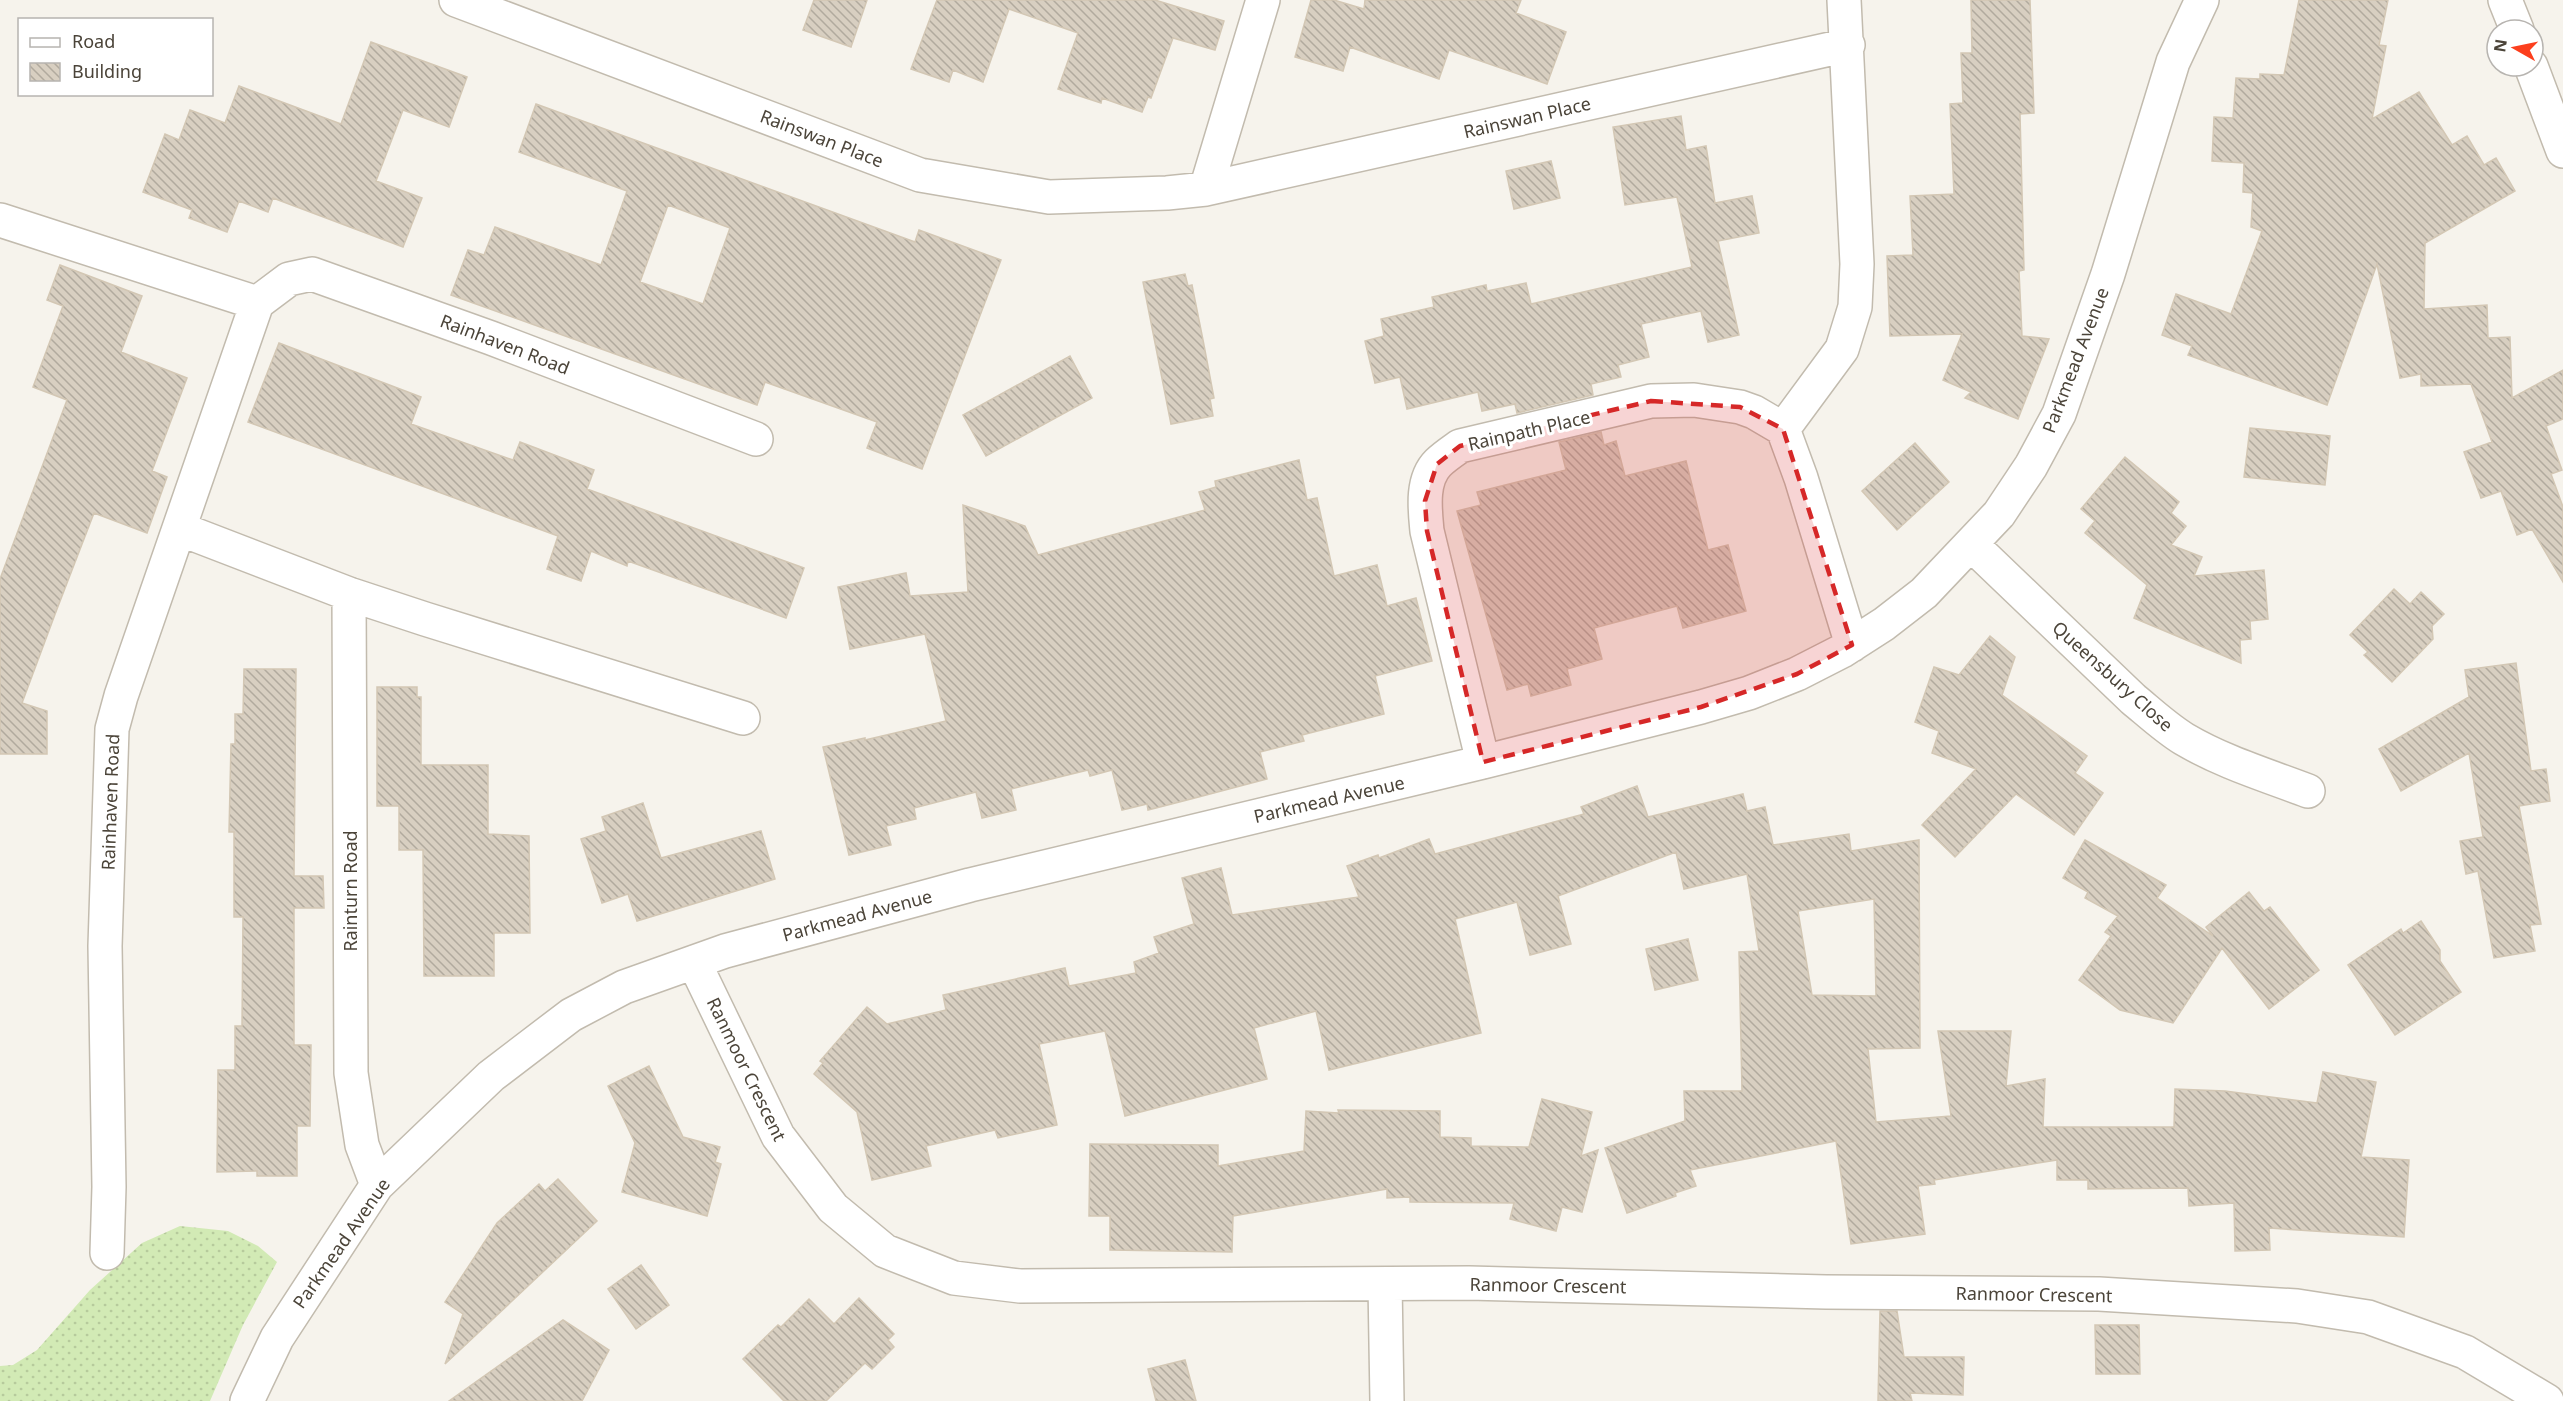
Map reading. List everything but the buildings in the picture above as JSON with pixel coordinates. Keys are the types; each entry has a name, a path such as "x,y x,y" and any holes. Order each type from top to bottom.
{"street":[{"name":"Rainswan Place","path":"456,0 920,175 1049,197 1167,193 1206,189 1848,45"},
{"path":"1206,189 1263,0"},
{"path":"1844,0 1857,264 1855,307 1842,349 1783,429 1801,478 1852,645"},
{"name":"Parkmead Avenue","path":"247,1401 276,1338 377,1185 491,1076 571,1015 624,987 694,962 789,933 970,885 1483,762 1749,693 1797,674 1852,645 1924,593 1999,514 2031,466 2059,414 2108,274 2173,62 2202,0"},
{"path":"2505,0 2512,18"},
{"path":"2536,78 2563,151"},
{"path":"0,220 257,303"},
{"name":"Rainhaven Road","path":"107,1253 109,1187 105,946 112,729 257,303 289,279 312,274 491,338 756,439"},
{"name":"Rainpath Place","path":"1483,762 1427,531 1425,501 1429,477 1437,464 1460,446 1652,401 1694,400 1740,407 1754,412 1783,429"},
{"path":"180,530 349,594 743,718"},
{"name":"Queensbury Close","path":"1972,544 2133,699 2165,725 2183,738 2222,759 2308,791"},
{"name":"Rainturn Road","path":"349,594 351,1073 362,1144 377,1185"},
{"name":"Ranmoor Crescent","path":"694,962 778,1136 833,1208 885,1251 954,1278 1020,1286 1469,1283 1826,1292 2099,1294 2297,1306 2368,1317 2465,1352 2547,1401"},
{"path":"1385,1284 1387,1401"}],"highlighted area":[{"path":"1651,401 1740,407 1783,429 1852,645 1797,674 1701,707 1483,762 1427,531 1425,501 1437,464 1460,446"}],"green space":[{"path":"180,1226 228,1231 258,1246 277,1262 243,1325 210,1401 0,1401 0,1366 13,1365 37,1350 90,1290 142,1243"}]}
